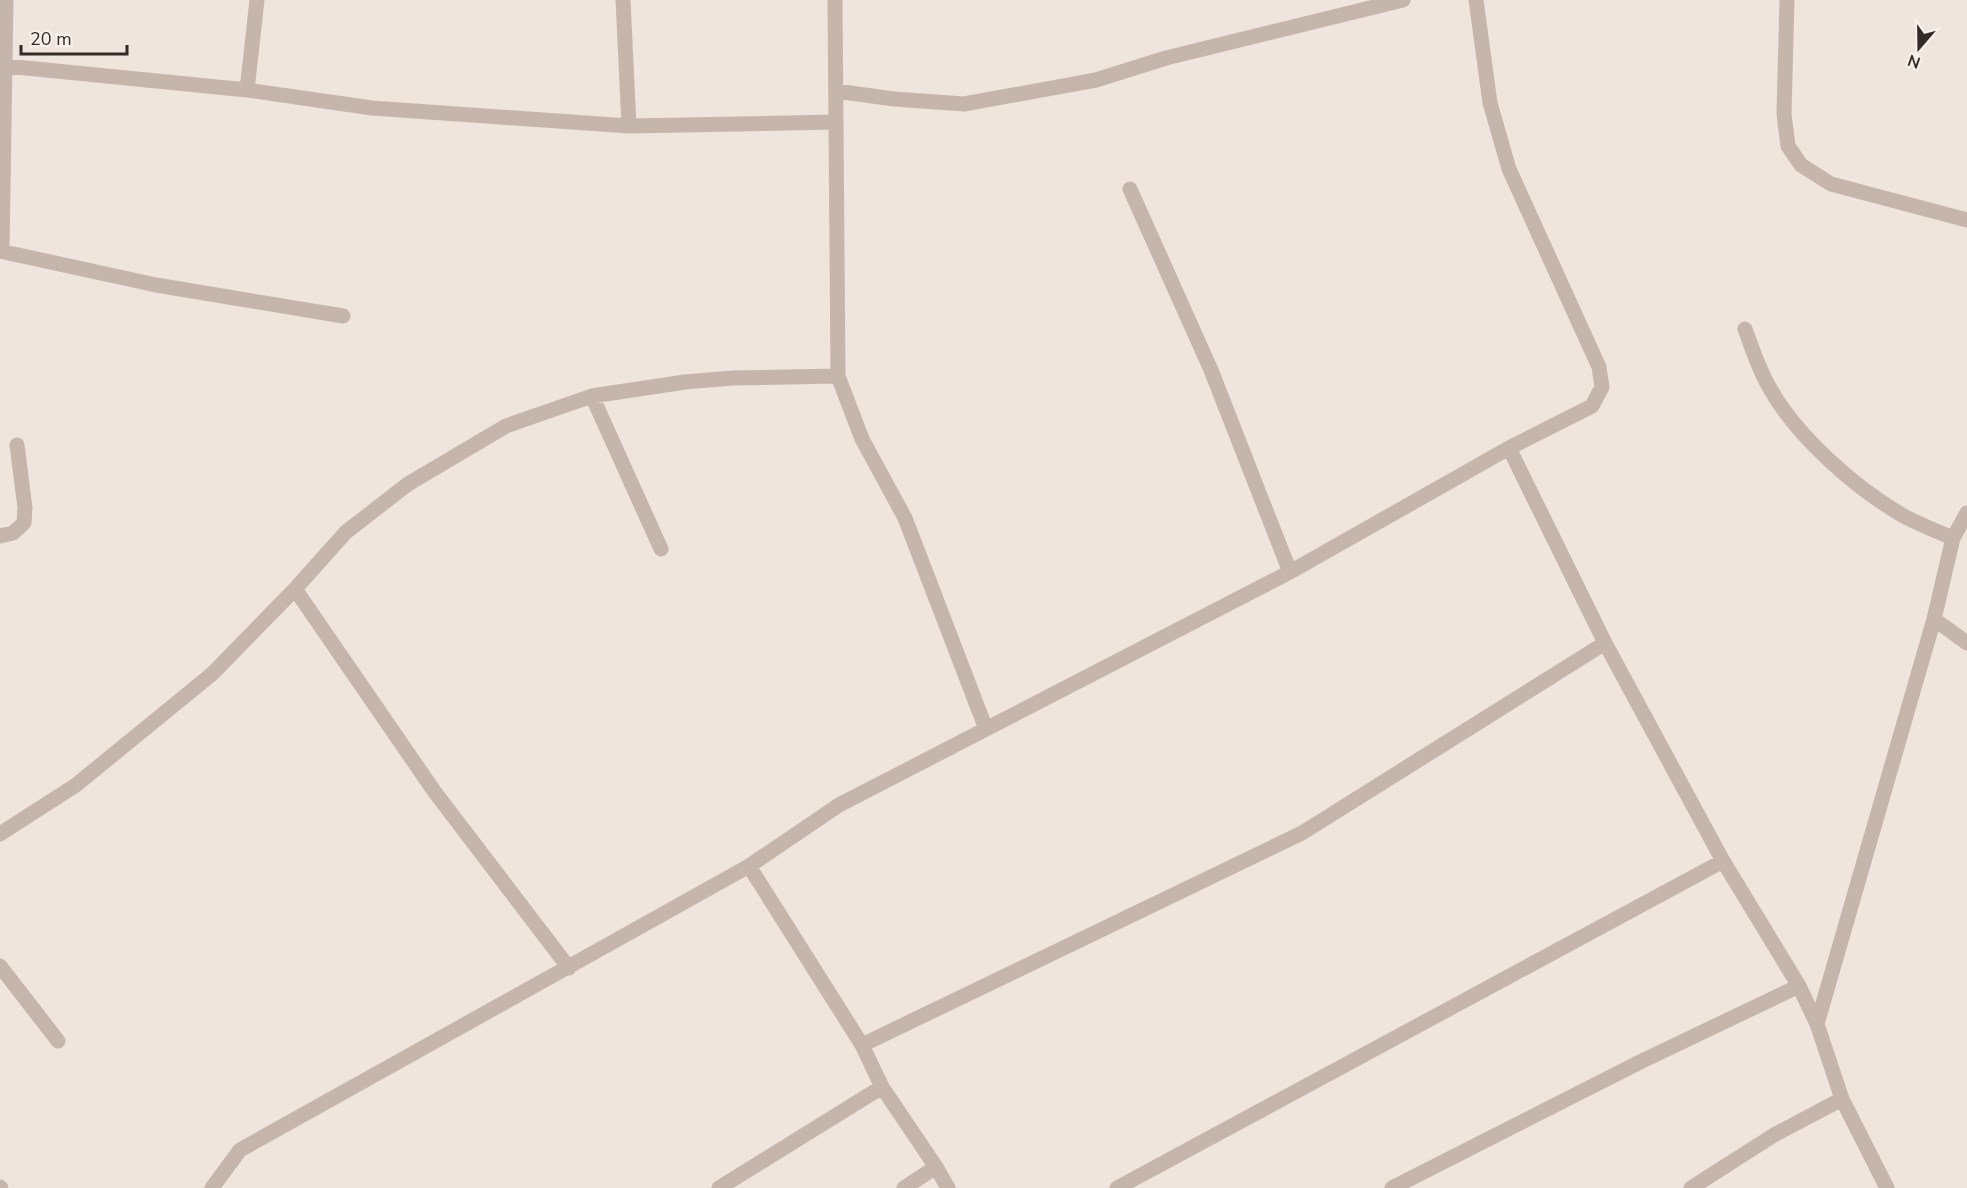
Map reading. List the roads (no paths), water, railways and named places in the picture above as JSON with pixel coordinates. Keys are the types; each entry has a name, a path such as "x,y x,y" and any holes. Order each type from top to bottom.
{"street":[{"path":"6,0 1,251 156,285 343,316"},
{"path":"248,90 256,0"},
{"path":"623,0 629,126"},
{"path":"835,0 838,376 862,439 905,518 986,729"},
{"path":"836,91 894,99 964,104 1096,80 1166,58 1403,0"},
{"path":"212,1188 240,1150 749,866 839,805 1290,572 1509,448 1592,406 1602,387 1599,367 1509,169 1490,103 1476,0"},
{"path":"1787,0 1784,114 1788,146 1801,165 1831,184 1967,220"},
{"path":"6,66 248,90 372,108 629,126 835,122"},
{"path":"1130,189 1211,370 1290,572"},
{"path":"1745,329 1756,361 1769,386 1811,441 1868,494 1905,517 1953,538"},
{"path":"0,834 76,785 212,674 295,589 346,532 408,484 506,426 592,396 685,382 733,378 838,376"},
{"path":"592,396 661,549"},
{"path":"0,537 13,533 24,523 25,508 17,445"},
{"path":"1509,448 1605,643 1723,861 1798,986 1817,1024 1842,1099 1887,1188"},
{"path":"1817,1024 1934,619 1953,538 1967,513"},
{"path":"295,589 434,790 569,968"},
{"path":"1934,619 1967,643"},
{"path":"862,1045 1302,833 1605,643"},
{"path":"1117,1188 1723,861"},
{"path":"749,866 862,1045 882,1087 948,1188"},
{"path":"0,966 58,1041"},
{"path":"1392,1188 1640,1062 1798,986"},
{"path":"719,1188 882,1087"},
{"path":"1691,1188 1774,1135 1842,1099"},
{"path":"904,1188 936,1167"}]}
